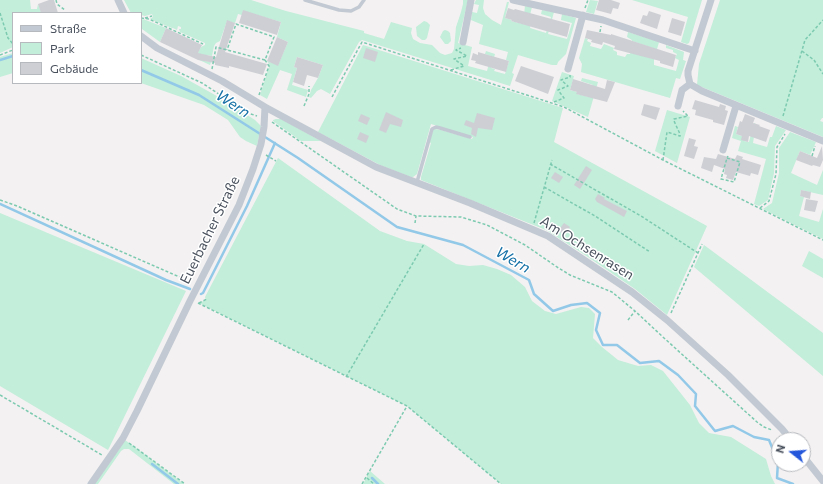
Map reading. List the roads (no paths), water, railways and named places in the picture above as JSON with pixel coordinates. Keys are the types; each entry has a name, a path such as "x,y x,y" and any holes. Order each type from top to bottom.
{"street":[{"path":"118,0 124,12"},
{"path":"462,45 472,0"},
{"path":"513,0 611,22 695,51"},
{"path":"711,0 688,76 690,84 695,88 736,106 820,140"},
{"path":"568,69 583,15"},
{"path":"142,37 157,48 210,75 265,107"},
{"path":"678,106 682,90 690,84"},
{"path":"726,151 736,106"},
{"name":"Euerbacher Straße","path":"91,484 109,459 137,411 190,301 239,205 250,180 261,144 265,107"},
{"name":"Am Ochsenrasen","path":"265,107 376,167 417,182 548,236 601,270 667,320 728,375 784,432"},
{"path":"811,464 819,473 823,481"}],"lane":[{"path":"305,0 339,10 351,11 359,7 364,0"},
{"path":"417,182 432,129 434,127 470,137"}],"waterway":[{"name":"Wern","path":"0,60 12,56"},
{"name":"Wern","path":"142,70 199,95 298,158 397,227 463,245 529,280 534,294 553,311 571,305 587,303 600,313 596,330 603,345 617,345 640,363 659,361 678,375 696,394 695,406 715,431 733,426 754,437 769,440 778,462 777,478 793,484"},
{"path":"201,294 203,293 247,206 275,143"},
{"path":"0,204 166,280 190,289"},
{"path":"152,464 178,484"},
{"path":"372,478 378,484"}]}
